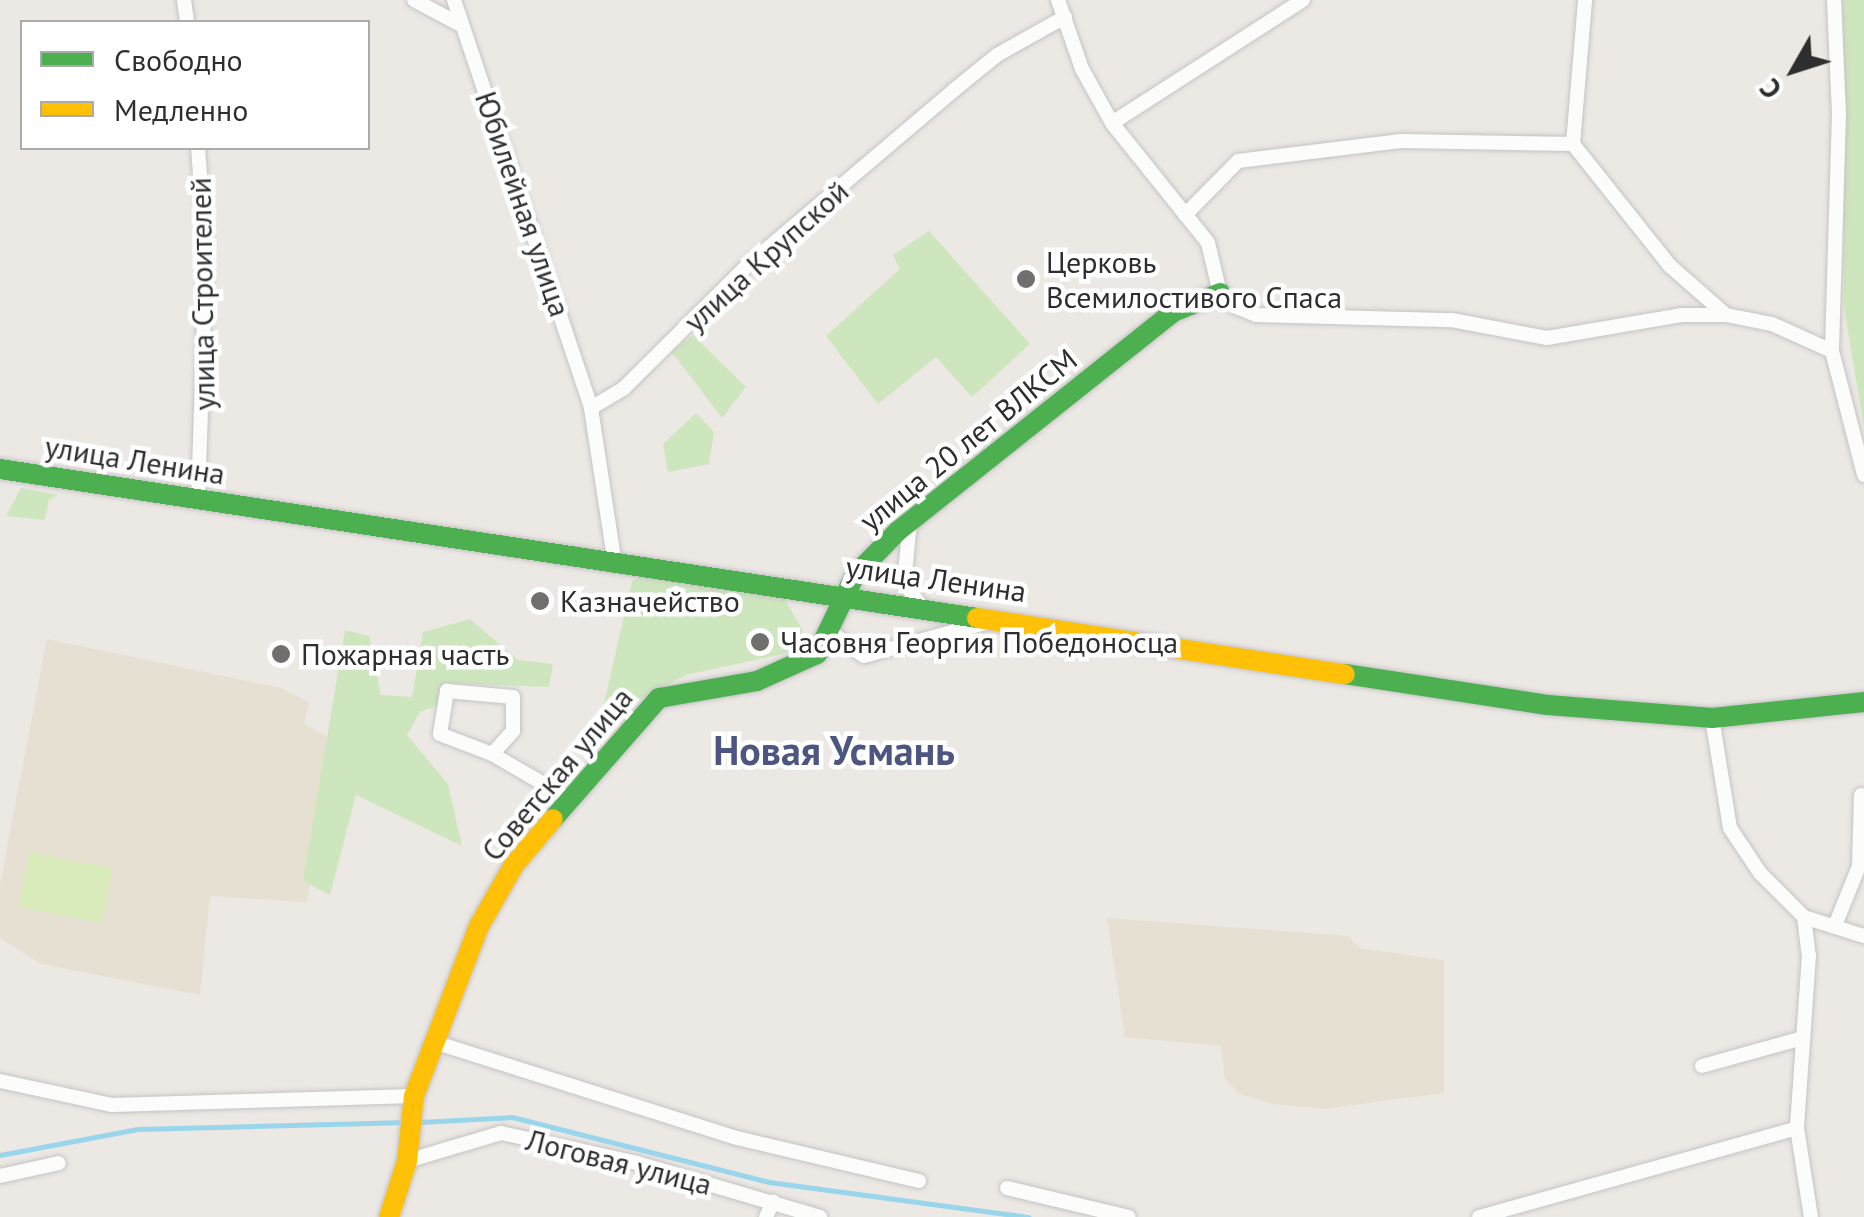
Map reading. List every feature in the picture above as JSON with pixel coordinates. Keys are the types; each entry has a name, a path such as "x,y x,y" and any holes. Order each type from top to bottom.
{"main road":[{"name":"улица 20 лет ВЛКСМ","path":"841,596 910,522 1174,312 1220,293"},
{"name":"улица Ленина","path":"0,469 614,558 1487,697 1712,718 1864,702"},
{"path":"832,633 841,596"},
{"name":"Советская улица","path":"390,1217 407,1161 414,1096 479,926 514,864 659,698 757,680 801,665 832,633"}],"street":[{"path":"414,0 459,24"},
{"name":"Юбилейная улица","path":"454,0 592,408"},
{"path":"1058,0 1082,70 1112,123 1208,243 1220,293 1256,315 1452,320 1547,338 1681,315 1726,315 1772,324 1833,355"},
{"path":"1112,123 1303,0"},
{"path":"1585,0 1574,144 1670,266 1726,315"},
{"path":"1834,0 1840,113 1833,355 1864,475"},
{"name":"улица Крупской","path":"592,408 624,388 749,264 954,90 997,55 1066,18"},
{"path":"1185,215 1238,161 1402,141 1574,144"},
{"name":"улица Строителей","path":"198,150 206,326 198,500"},
{"path":"592,408 614,558"},
{"path":"910,522 904,583 922,607"},
{"path":"832,633 864,656 998,618"},
{"path":"492,754 512,730 513,697 446,691 440,734 492,754 568,798"},
{"path":"1712,718 1730,828 1760,874 1804,916 1836,923 1864,936"},
{"path":"1836,923 1858,866 1861,795"},
{"path":"1804,916 1809,955 1797,1128 1812,1217"},
{"path":"1702,1066 1803,1038"},
{"path":"434,1042 737,1138 919,1181"},
{"path":"0,1081 112,1105 414,1096"},
{"path":"1479,1217 1797,1128"},
{"name":"Логовая улица","path":"407,1161 500,1134 773,1201 820,1217"},
{"path":"0,1176 60,1164"},
{"path":"1007,1188 1128,1217"},
{"path":"766,1217 773,1201"}],"shaded area":[{"path":"47,639 281,688 309,702 304,724 347,747 306,902 210,896 200,995 41,964 0,938 0,884"},
{"path":"1107,918 1348,936 1360,948 1444,960 1444,1093 1323,1109 1274,1104 1240,1094 1225,1079 1221,1046 1125,1037"}],"green space":[{"path":"1843,0 1864,0 1864,427 1844,308"},
{"path":"929,231 1030,344 972,397 936,357 878,404 826,336 900,269 893,255"},
{"path":"693,335 746,387 722,418 671,351"},
{"path":"696,413 714,432 709,464 668,472 663,444"},
{"path":"21,488 58,495 49,500 45,520 6,516"},
{"path":"641,576 784,598 803,631 787,653 686,675 600,721 632,581"},
{"path":"470,619 518,660 553,664 549,687 445,683 437,706 420,712 407,735 448,784 462,846 356,795 330,895 303,881 345,630 369,636 381,695 412,697 423,632"},
{"path":"29,852 112,868 102,923 18,907"}],"waterway":[{"path":"420,1122 512,1117 769,1182 1029,1217"},
{"path":"0,1155 138,1129 398,1122"}],"traffic: fast":[{"path":"553,819 659,698 757,681 817,654 855,575 898,531 1173,312 1220,293"},
{"path":"0,469 977,618"},
{"path":"1345,674 1548,705 1712,718 1864,702"}],"traffic: slow":[{"path":"977,618 1345,674"},
{"path":"389,1217 407,1161 414,1096 479,926 514,865 553,819"}],"place":[{"name":"Церковь Всемилостивого Спаса","path":"1026,279"},
{"name":"Казначейство","path":"540,601"},
{"name":"Часовня Георгия Победоносца","path":"760,642"},
{"name":"Пожарная часть","path":"281,654"}],"district":[{"name":"Новая Усмань","path":"834,750"}]}
